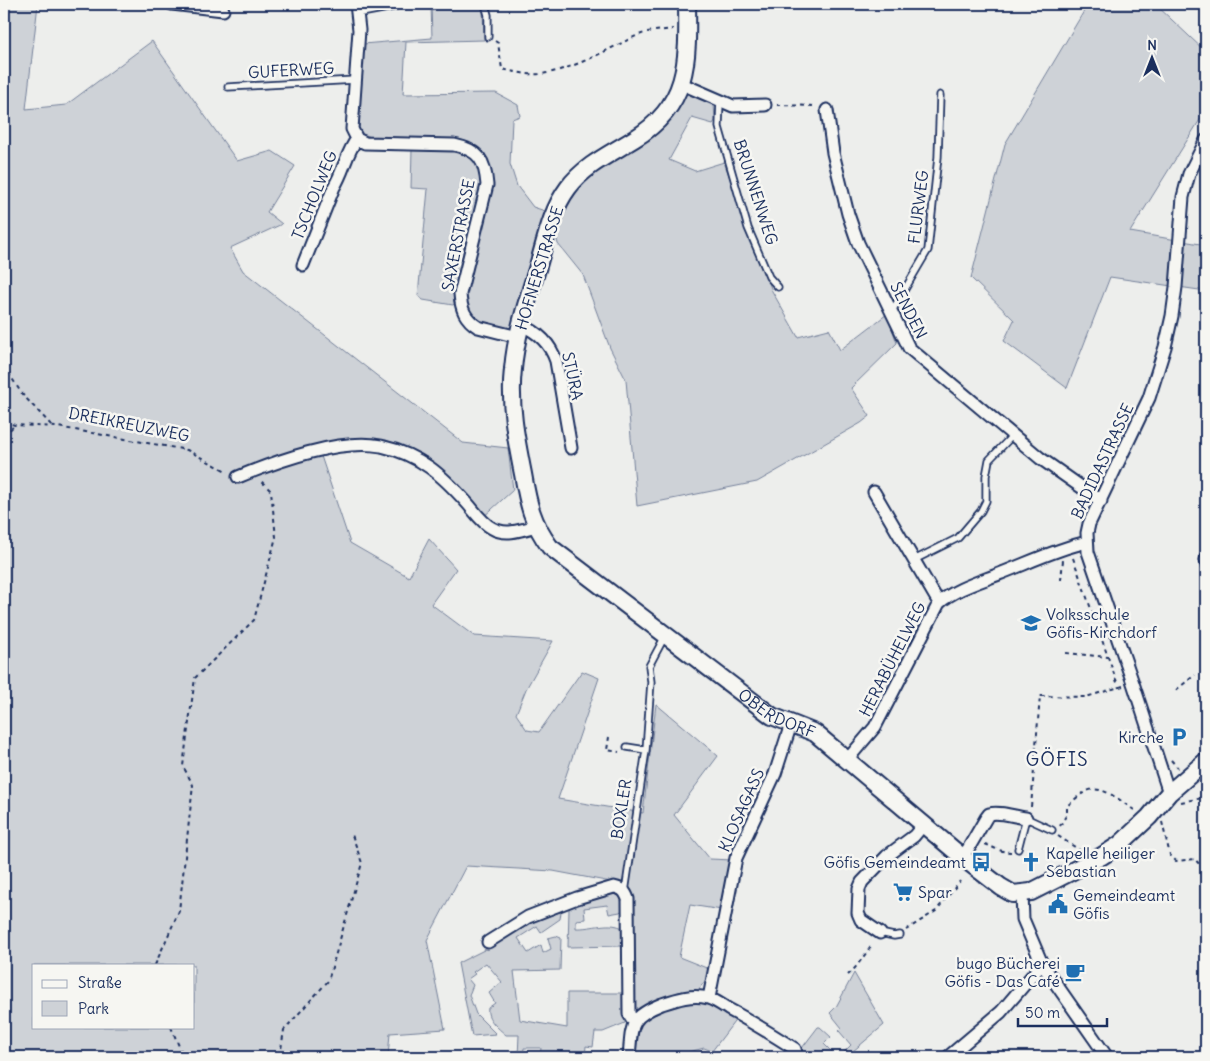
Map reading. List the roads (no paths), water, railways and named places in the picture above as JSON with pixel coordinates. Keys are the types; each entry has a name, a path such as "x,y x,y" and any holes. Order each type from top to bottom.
{"main road":[{"name":"HOFNERSTRASSE","path":"536,526 529,507 513,425 513,370 520,331 554,210 568,188 581,173 595,161 657,124 672,102 682,84 687,51 687,4"},
{"name":"OBERDORF","path":"536,526 550,547 666,636 772,716 815,733 962,856 1007,891 1013,894 1022,894"},
{"path":"1022,894 1032,892 1119,845 1172,798 1206,761"}],"street":[{"path":"172,4 223,10"},
{"path":"357,139 352,129 359,30 357,7 394,4"},
{"path":"682,84 733,106 765,105"},
{"name":"SENDEN","path":"825,108 832,153 848,214 858,243 909,348 1014,434 1040,458 1101,501"},
{"name":"TSCHOLWEG","path":"304,265 334,187 342,175 350,148 357,139"},
{"name":"SAXERSTRASSE","path":"357,139 365,143 454,145 465,147 476,153 483,162 487,185 460,294 463,313 478,327 520,331"},
{"name":"BADIDASTRASSE","path":"1172,798 1134,683 1106,607 1088,552 1087,542 1089,524 1149,398 1165,347 1176,287 1183,197 1189,174 1206,140"},
{"name":"STÜRA","path":"520,331 532,330 553,350 571,448"},
{"path":"238,477 290,458 330,448 359,445 380,446 410,456 429,466 445,478 492,529 510,532 536,526"},
{"path":"874,492 939,603"},
{"name":"HERABÜHELWEG","path":"847,760 876,727 939,603 964,588 1068,546 1087,542"},
{"name":"KLOSAGASS","path":"709,998 736,858 775,774 791,724"},
{"path":"962,856 990,814 1000,813 1026,818"},
{"path":"880,933 861,920 858,913 859,889 887,856 914,836 924,824"},
{"path":"488,942 528,917 577,898 614,887 621,888 625,892"},
{"name":"BOXLER","path":"625,892 628,899 629,1014 634,1022"},
{"path":"1022,894 1024,919 1042,964 1107,1057"},
{"path":"948,1057 1001,1012 1042,964"},
{"path":"629,1057 634,1022 640,1016 660,1005 693,996 709,998 748,1019 795,1049 797,1057"}],"lane":[{"path":"485,4 488,15 488,37"},
{"name":"GUFERWEG","path":"228,87 355,80"},
{"name":"FLURWEG","path":"891,313 928,250 938,157 940,95"},
{"name":"BRUNNENWEG","path":"720,100 718,127 748,228 769,277 778,287"},
{"path":"914,560 958,538 981,511 986,501 986,476 989,460 1014,434"},
{"path":"1206,551 1203,560 1206,567"},
{"name":"BOXLER","path":"625,892 646,750 650,682 649,666 666,636"},
{"path":"627,747 646,750"},
{"path":"1018,850 1026,818 1052,830"},
{"path":"880,933 894,936 900,935"}],"place":[{"name":"Volksschule Göfis-Kirchdorf","path":"1031,623"},
{"name":"Kirche","path":"1179,737"},
{"name":"Göfis Gemeindeamt","path":"981,862"},
{"name":"Kapelle heiliger Sebastian","path":"1031,862"},
{"name":"Spar","path":"903,892"},
{"name":"Gemeindeamt Göfis","path":"1058,904"},
{"name":"bugo Bücherei Göfis - Das Café","path":"1075,972"}],"district":[{"name":"GÖFIS","path":"1057,759"}]}
